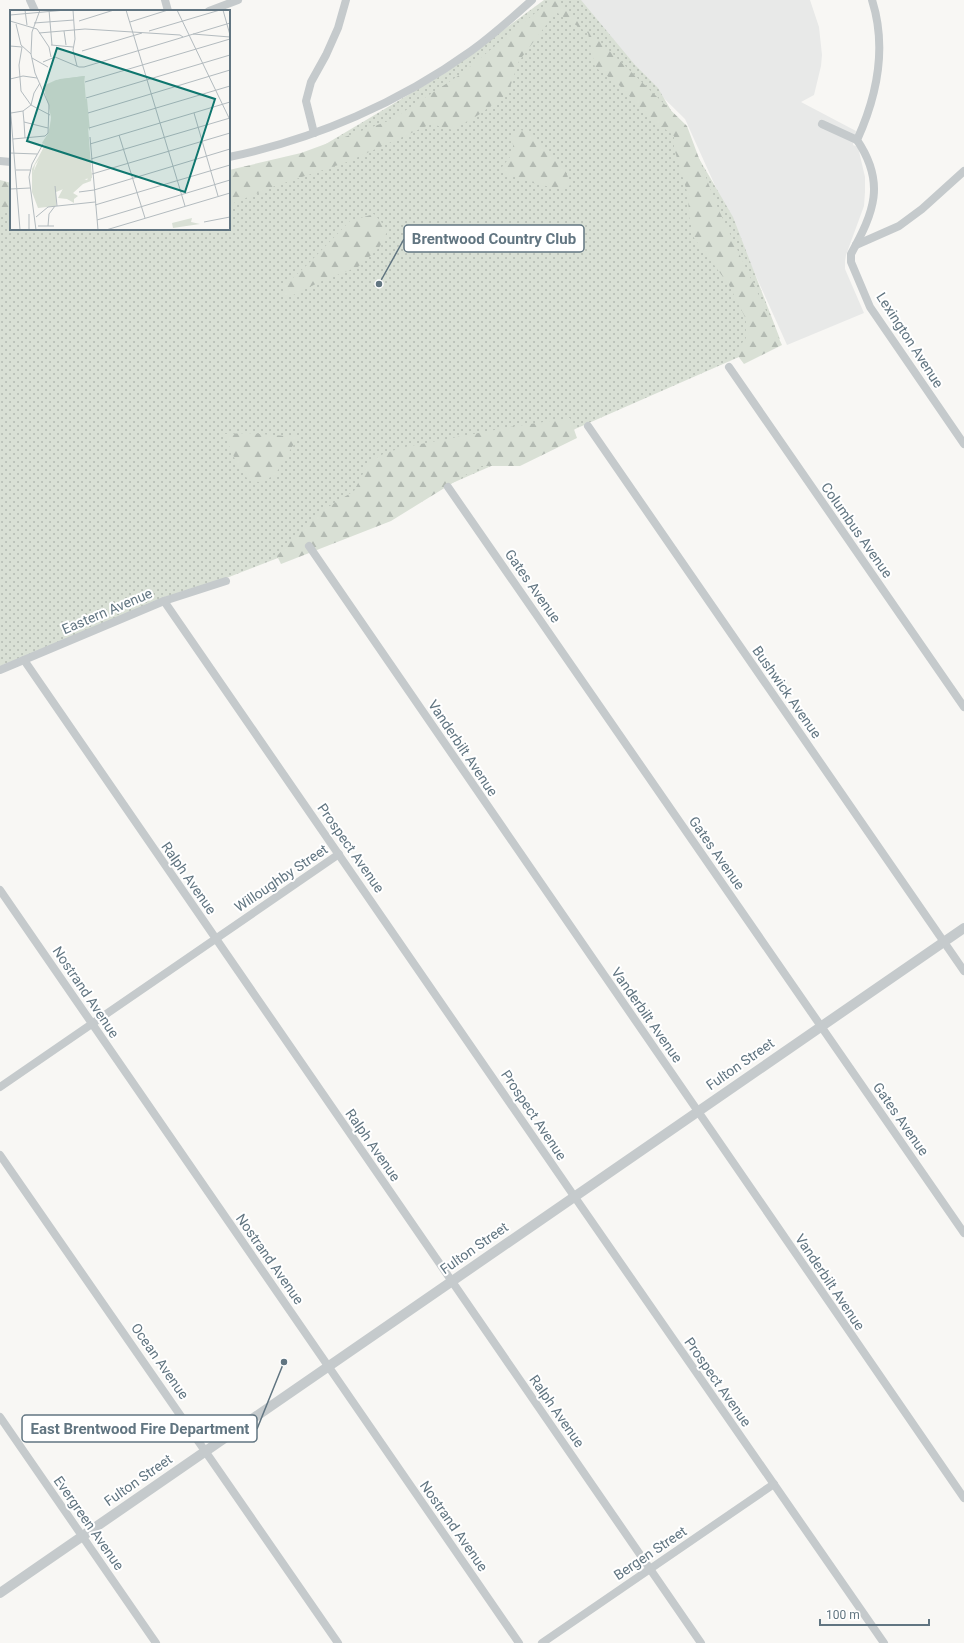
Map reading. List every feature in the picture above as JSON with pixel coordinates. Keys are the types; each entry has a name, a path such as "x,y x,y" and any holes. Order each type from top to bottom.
{"street":[{"path":"30,0 35,10"},
{"path":"165,0 168,10"},
{"path":"212,10 238,0"},
{"path":"314,133 306,101 311,82 326,55 338,28 346,0"},
{"path":"230,157 314,133 371,110 416,86 471,51 498,31 532,0"},
{"path":"822,124 857,140 870,110 878,75 879,55 877,26 872,0"},
{"name":"Lexington Avenue","path":"857,140 870,162 874,177 875,189 873,204 851,254 851,262 870,307 964,444"},
{"path":"0,161 10,162"},
{"path":"856,245 900,226 922,209 964,171"},
{"name":"Columbus Avenue","path":"729,367 964,707"},
{"name":"Bushwick Avenue","path":"588,426 964,972"},
{"name":"Gates Avenue","path":"448,487 964,1233"},
{"name":"Vanderbilt Avenue","path":"309,546 964,1498"},
{"name":"Eastern Avenue","path":"0,670 164,601 226,581"},
{"name":"Prospect Avenue","path":"164,601 884,1643"},
{"name":"Ralph Avenue","path":"24,660 701,1643"},
{"name":"Willoughby Street","path":"0,1087 339,854"},
{"name":"Nostrand Avenue","path":"0,890 519,1643"},
{"name":"Fulton Street","path":"0,1593 821,1025 964,928"},
{"name":"Ocean Avenue","path":"0,1155 206,1450 338,1643"},
{"name":"Evergreen Avenue","path":"0,1417 156,1643"},
{"name":"Bergen Street","path":"542,1643 774,1484"}],"shaded area":[{"path":"564,0 810,0 819,27 822,55 814,95 801,102 856,131 853,145 858,147 865,177 864,206 846,255 845,269 864,313 787,345 685,119"}],"green space":[{"path":"544,0 581,0 635,65 658,88 733,217 780,339 309,546 0,666 0,182 10,183 10,230 230,230 230,174 304,157 445,73"},
{"path":"551,0 557,0 687,126 716,204 782,345 744,364 735,352 746,338 746,319 729,285 694,238 689,216 688,195 674,148 674,136 648,116 618,84 595,67 588,33 556,12 519,61 508,93 480,114 453,130 431,124 347,162 272,187 230,205 230,170 301,153 391,120 461,74"},
{"path":"520,130 531,132 566,172 571,185 564,187 547,186 528,182 504,173 502,167 514,152 512,138"},
{"path":"0,180 10,183 10,206 0,213"},
{"path":"374,214 388,230 379,248 358,267 324,280 285,299 284,286 350,221"},
{"path":"570,418 577,438 520,466 480,466 391,521 281,564 277,556 302,528 320,512 354,491 369,462 385,453 405,447 510,427"},
{"path":"248,433 298,437 275,475 261,482 249,481 237,464 224,434"}],"place":[{"name":"Brentwood Country Club","path":"379,284"},
{"name":"East Brentwood Fire Department","path":"284,1362"}]}
